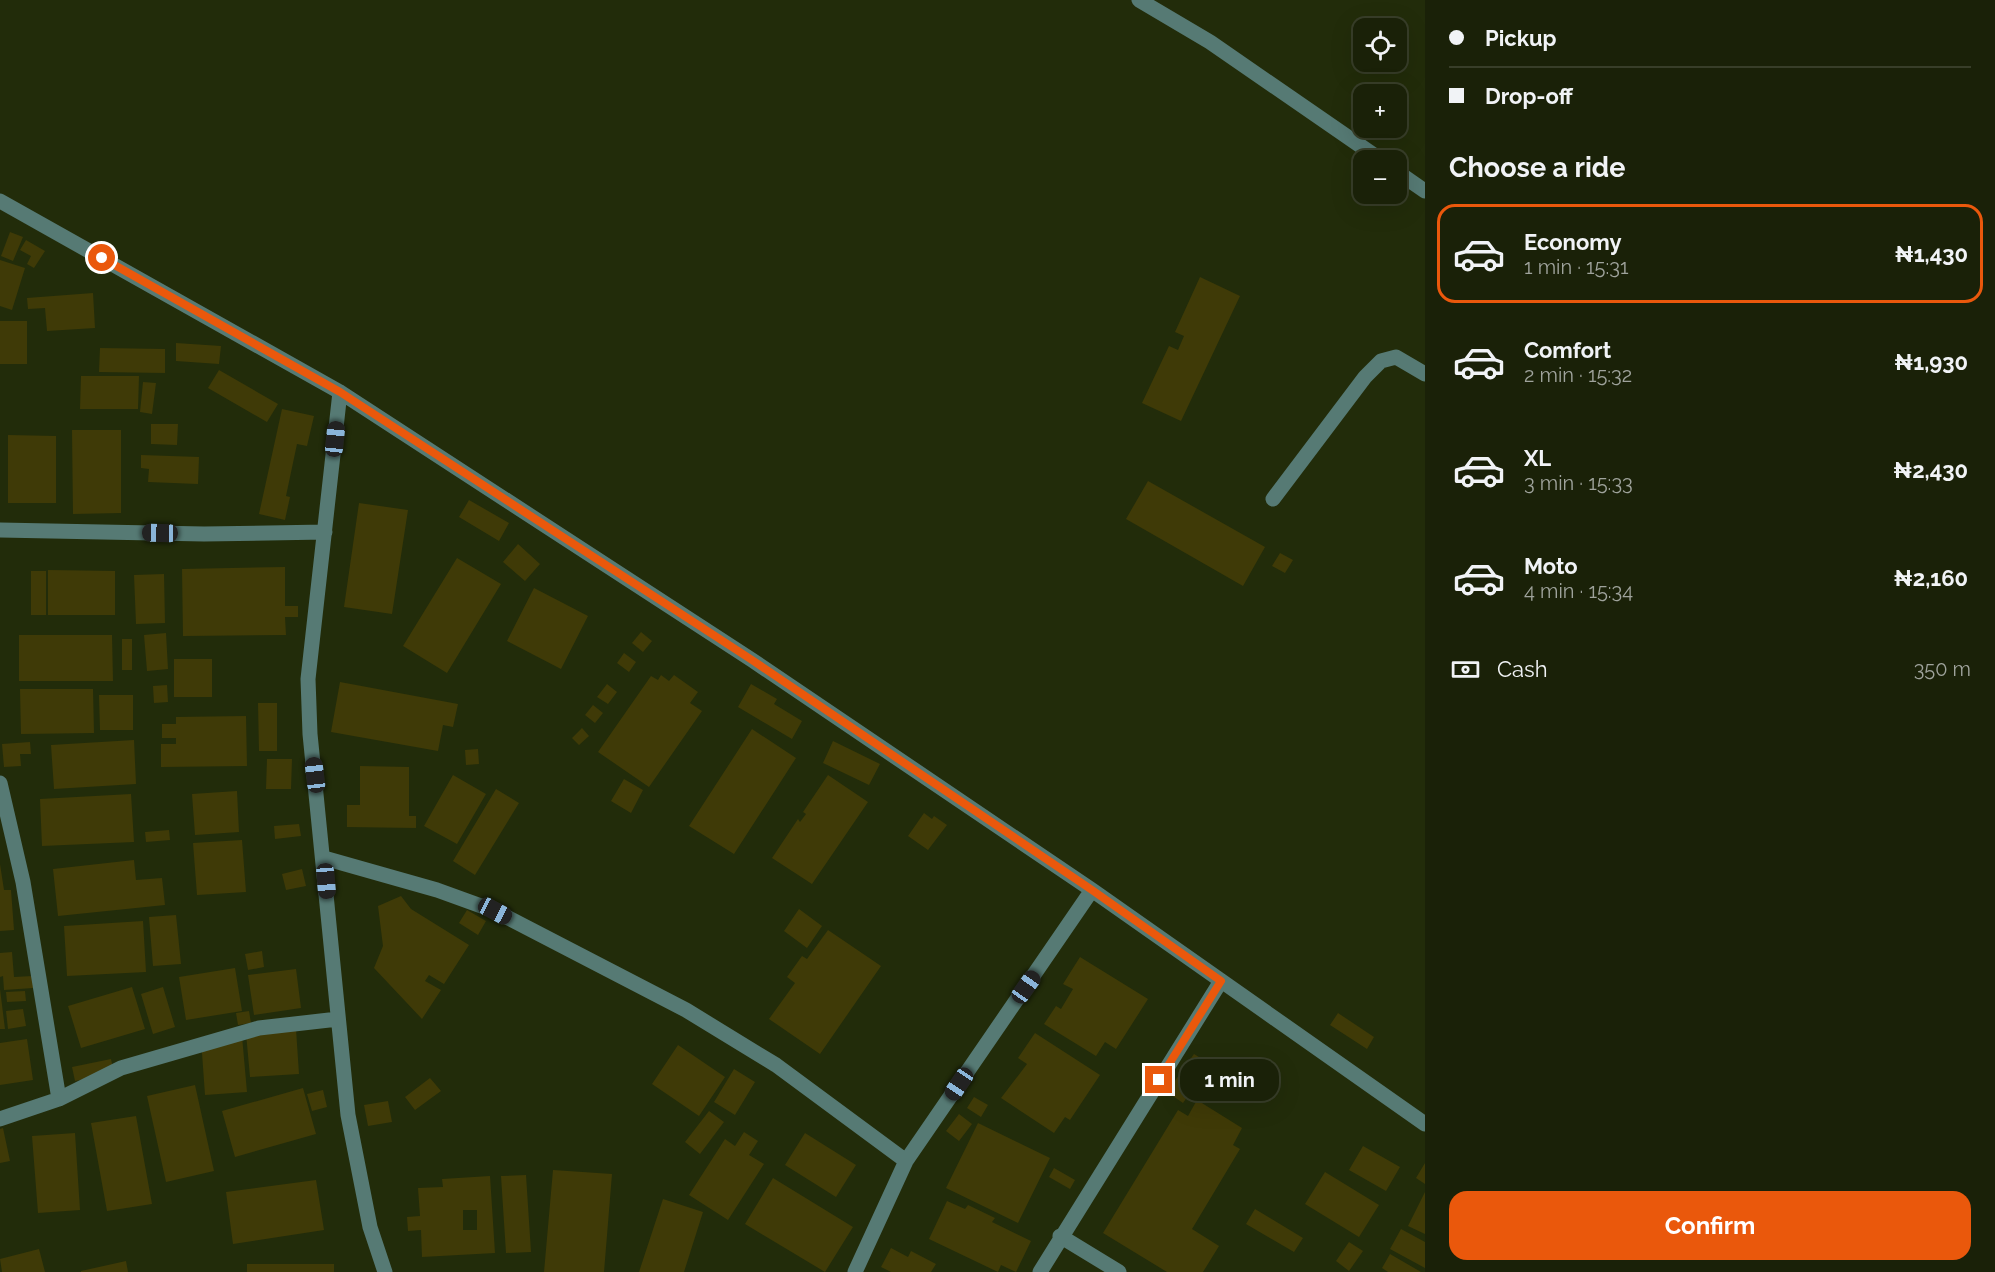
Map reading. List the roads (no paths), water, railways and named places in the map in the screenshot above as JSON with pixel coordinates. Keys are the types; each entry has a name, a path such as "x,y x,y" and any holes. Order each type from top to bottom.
{"street":[{"path":"1139,0 1210,42 1367,150"},
{"path":"1407,179 1425,191"},
{"path":"0,201 340,392 752,660 1092,890 1425,1124"},
{"path":"1273,499 1365,377 1381,361 1396,357 1425,374"},
{"path":"340,392 308,679 310,734 348,1115 370,1227 385,1272"},
{"path":"0,546 2,530 204,534 325,532"},
{"path":"0,783 23,882 59,1099"},
{"path":"324,858 437,890 495,911 675,1005 776,1065 906,1161"},
{"path":"855,1272 906,1161 1092,890"},
{"path":"1040,1272 1060,1236 1221,981"},
{"path":"0,1119 59,1099 121,1068 247,1031 338,1018"},
{"path":"1060,1236 1119,1272"}]}
